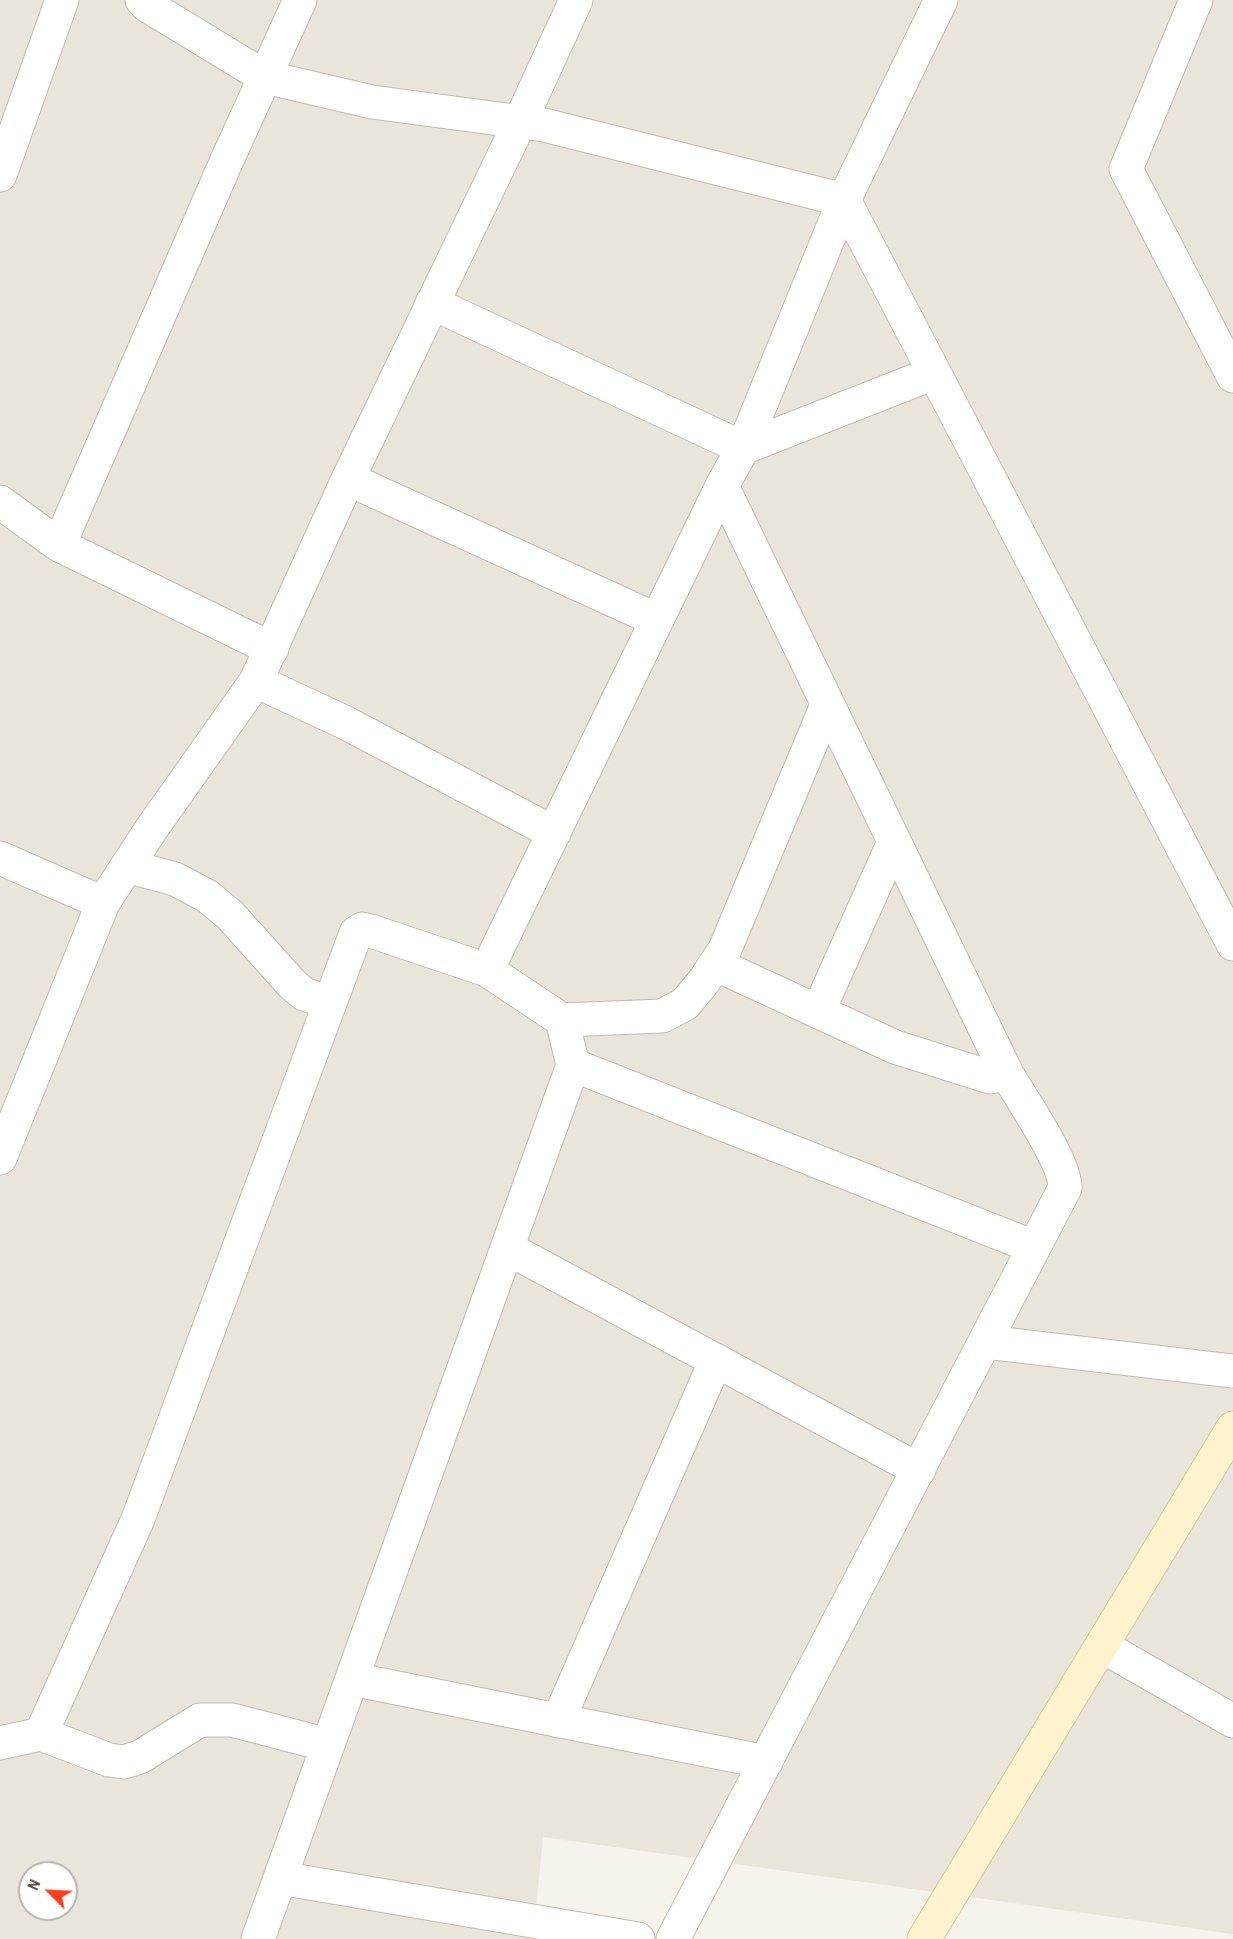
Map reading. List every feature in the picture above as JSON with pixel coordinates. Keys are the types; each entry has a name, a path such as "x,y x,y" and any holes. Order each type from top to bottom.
{"street":[{"path":"0,175 62,0"},
{"path":"142,0 148,6 265,77 372,102 544,125 844,200 1233,944"},
{"path":"59,545 227,160 300,0"},
{"path":"0,1158 12,1094 103,903 256,681 348,479 520,122 576,0"},
{"path":"1196,0 1126,169 1233,376"},
{"path":"488,970 722,486 743,448 844,200 928,4"},
{"path":"432,303 743,448 934,373"},
{"path":"348,479 657,620"},
{"path":"673,1939 1065,1188 1065,1180 1058,1161 1007,1074 722,486"},
{"path":"0,502 59,545 272,649"},
{"path":"256,681 346,723 554,833"},
{"path":"41,1734 138,1519 356,933 362,929 371,930 488,970 562,1020 662,1016 685,1004 704,981 725,949 827,705"},
{"path":"818,1012 894,842"},
{"path":"0,858 103,903"},
{"path":"127,866 175,879 207,896 230,915 293,985 304,994 330,1003"},
{"path":"715,964 894,1047 990,1077 1007,1074"},
{"path":"258,1939 573,1065 562,1020"},
{"path":"573,1065 1034,1247"},
{"path":"507,1248 919,1470"},
{"path":"986,1342 1233,1371"},
{"path":"558,1721 716,1360"},
{"path":"924,1939 1233,1428"},
{"path":"1102,1646 1233,1721"},
{"path":"351,1679 766,1762"},
{"path":"0,1743 41,1734 109,1760 124,1762 140,1756 200,1720 232,1720 328,1745"},
{"path":"280,1878 638,1939"}],"shaded area":[{"path":"0,0 1233,0 1233,1934 543,1837 533,1939 0,1939"}]}
